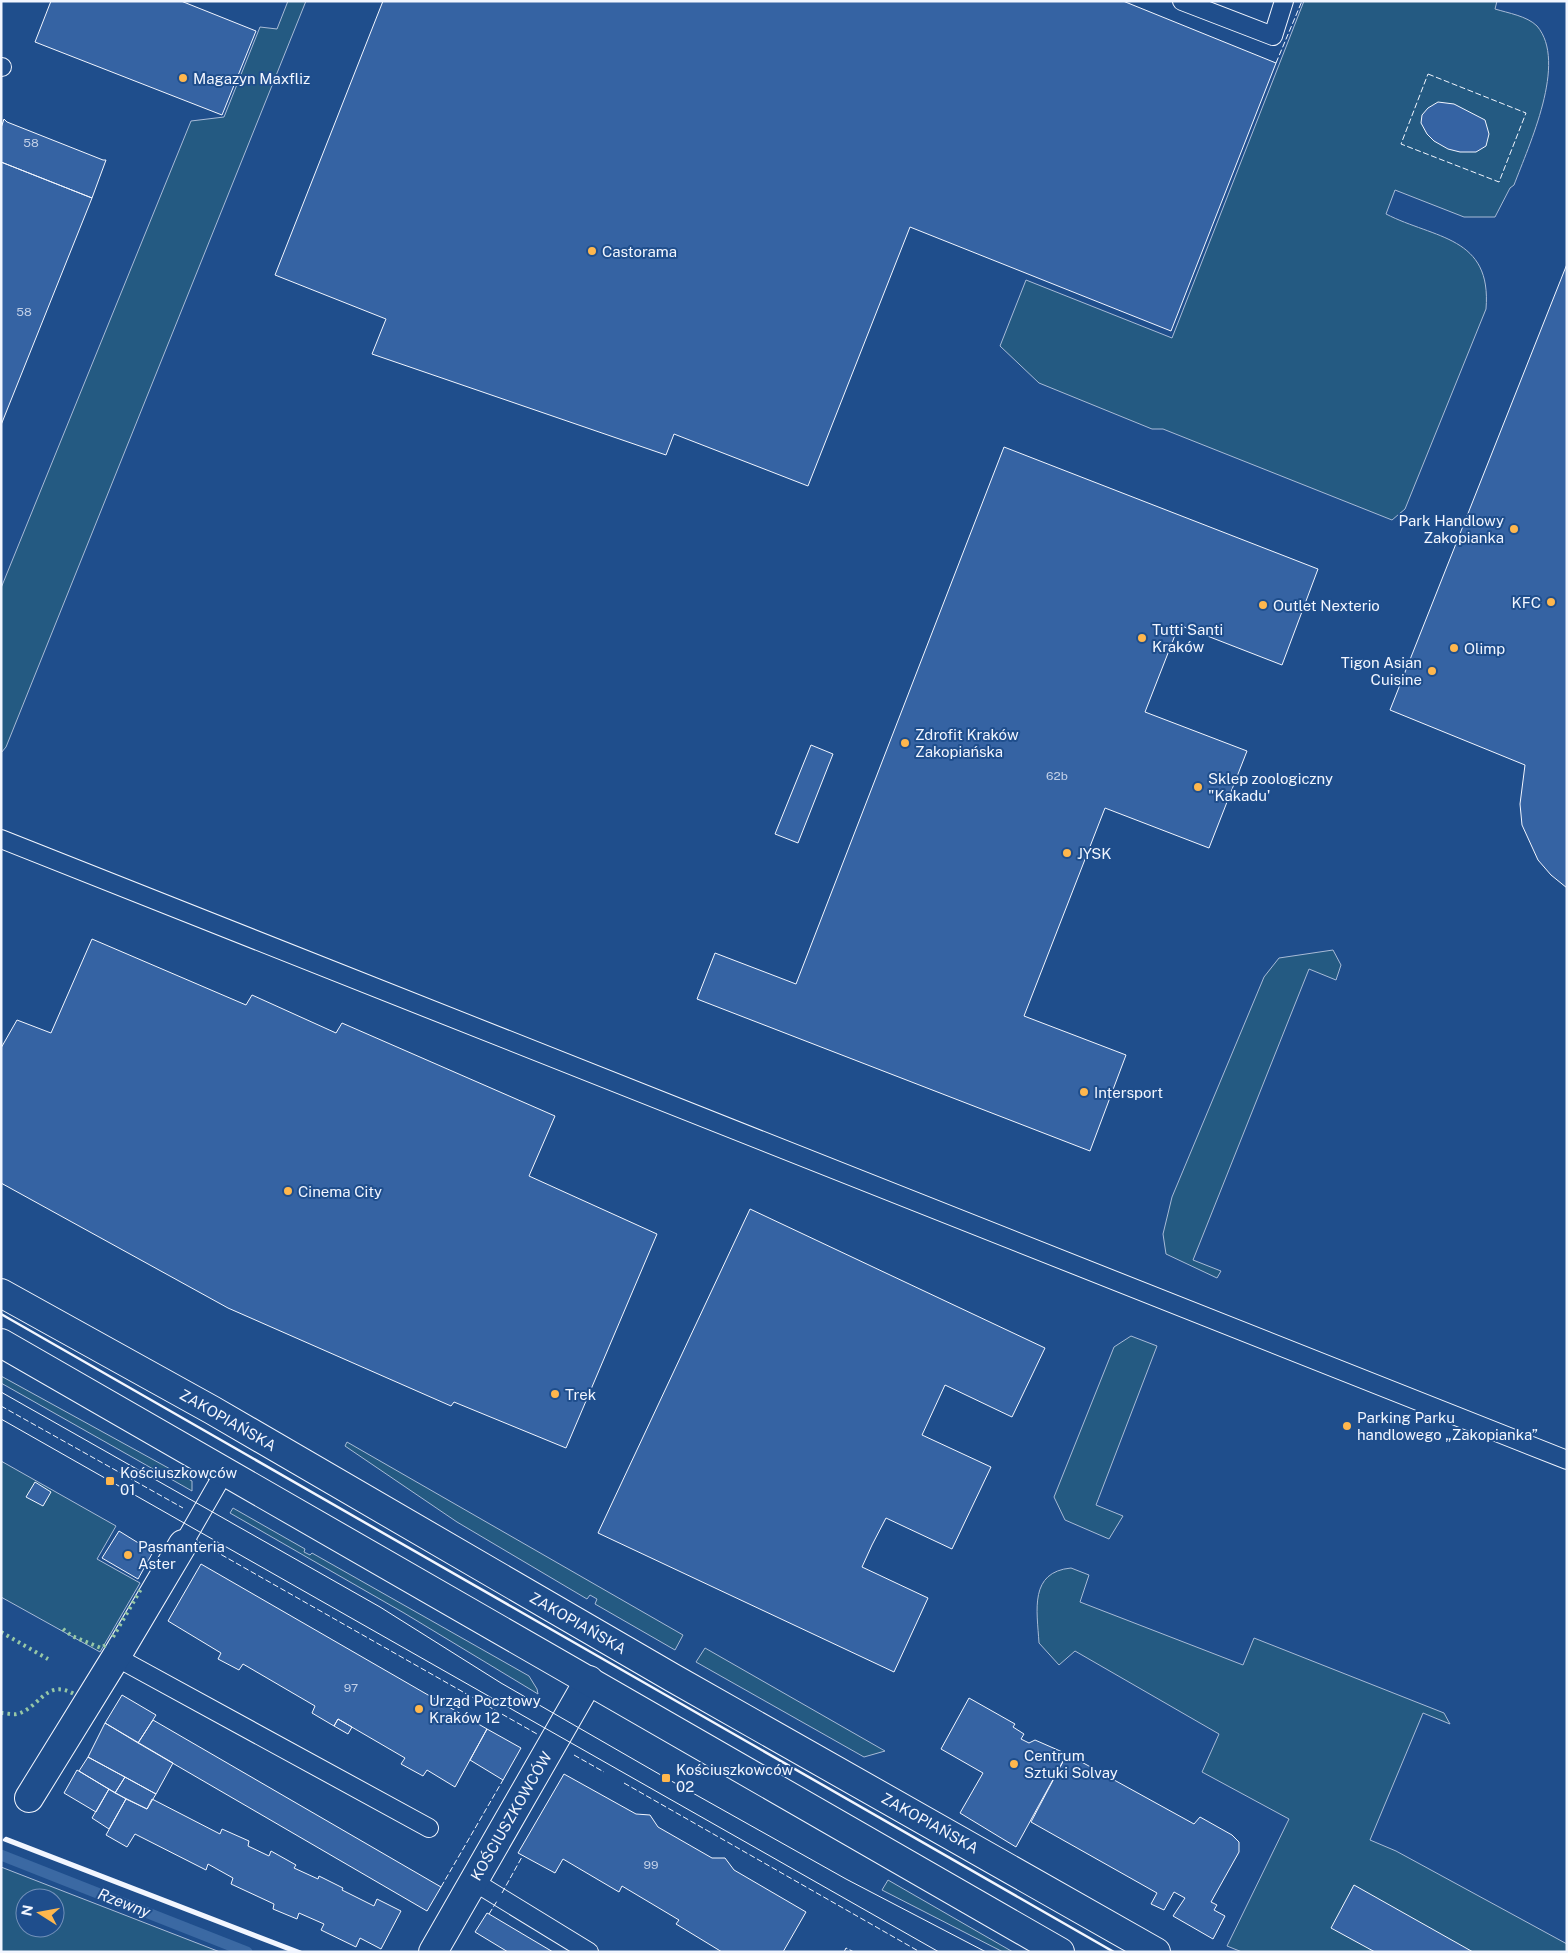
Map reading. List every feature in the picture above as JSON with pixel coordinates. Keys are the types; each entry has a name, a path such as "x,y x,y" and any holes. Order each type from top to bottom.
{"main road":[{"name":"ZAKOPIAŃSKA","path":"1,1293 212,1410 682,1683 1156,1952"},
{"path":"1,1343 1060,1952"},
{"path":"29,1798 183,1544"},
{"name":"KOŚCIUSZKOWCÓW","path":"433,1952 589,1680"}],"lane":[{"path":"1182,1 1273,36 1284,1"},
{"path":"3,845 1567,1460"},
{"path":"183,1544 225,1471"},
{"path":"116,1657 429,1828"},
{"path":"473,1882 589,1952"}],"shaded area":[{"path":"288,1 306,1 6,747 1,753 1,588 191,121 224,117 260,27 277,29"},
{"path":"1304,1 1497,1 1495,9 1517,15 1533,23 1537,26 1546,42 1549,60 1543,104 1514,185 1510,188 1495,217 1464,217 1395,190 1386,214 1441,236 1470,253 1480,267 1485,285 1486,309 1405,509 1392,520 1163,429 1152,429 1039,383 1000,346 1026,280 1172,338"},
{"path":"1333,950 1341,965 1336,980 1309,969 1193,1260 1221,1271 1217,1278 1166,1254 1163,1234 1172,1197 1264,977 1279,958"},
{"path":"1131,1336 1157,1346 1096,1505 1123,1516 1109,1539 1065,1520 1054,1497 1114,1347"},
{"path":"1,1376 192,1481 192,1491 1,1383"},
{"path":"347,1442 683,1635 675,1650 595,1604 597,1599 590,1595 587,1599 457,1522 345,1446"},
{"path":"1,1461 116,1526 97,1559 140,1583 100,1652 1,1597"},
{"path":"233,1508 305,1549 304,1552 310,1555 312,1553 529,1676 538,1694 404,1613 230,1513"},
{"path":"1071,1568 1089,1575 1080,1602 1243,1665 1254,1638 1444,1713 1450,1724 1423,1713 1370,1840 1396,1851 1567,1944 1567,1952 1242,1952 1227,1946 1289,1819 1202,1772 1219,1734 1075,1651 1059,1665 1039,1643 1037,1606 1038,1595 1042,1585 1048,1577 1057,1571"},
{"path":"705,1648 885,1751 864,1757 696,1662"},
{"path":"1,1867 55,1888 15,1888 15,1938 65,1938 65,1892 220,1952 1,1952"},
{"path":"888,1880 1013,1952 1003,1952 882,1890"}],"building":[{"name":"Magazyn Maxfliz","path":"51,1 181,1 256,31 222,115 35,42"},
{"name":"Castorama","path":"383,1 1123,1 1276,63 1171,331 910,227 808,486 674,434 666,455 372,354 386,319 275,275"},
{"path":"1438,102 1454,104 1485,120 1489,134 1486,146 1476,152 1460,152 1448,149 1434,141 1427,134 1421,123 1422,115 1428,108"},
{"path":"4,119 7,122 106,160 92,198 1,162 1,128"},
{"path":"1,162 92,198 1,425"},
{"name":"Park Handlowy Zakopianka","path":"1567,264 1567,888 1551,875 1538,860 1522,825 1520,804 1525,765 1390,710"},
{"path":"1004,447 1318,569 1282,665 1179,625 1145,712 1247,751 1209,848 1105,808 1024,1016 1126,1055 1090,1151 697,999 715,953 796,984"},
{"path":"811,745 833,754 798,843 775,834"},
{"name":"Cinema City","path":"92,939 246,1005 252,995 336,1033 342,1023 555,1116 529,1176 657,1234 566,1448 454,1402 451,1406 228,1308 1,1183 1,1048 17,1020 51,1033"},
{"path":"750,1209 1045,1348 1012,1417 945,1385 922,1435 991,1467 952,1549 886,1518 872,1545 862,1567 928,1598 894,1672 598,1533"},
{"path":"35,1482 51,1492 43,1506 26,1497"},
{"name":"Pasmanteria Aster","path":"119,1531 153,1552 138,1579 102,1558"},
{"path":"201,1564 487,1729 455,1787 427,1770 423,1776 401,1764 405,1758 338,1719 334,1726 312,1713 315,1706 243,1664 239,1670 218,1659 221,1653 168,1621"},
{"path":"122,1695 156,1715 138,1743 105,1723"},
{"name":"Centrum Sztuki Solvay","path":"969,1698 1015,1724 1013,1727 1024,1734 1021,1739 1029,1743 1035,1740 1067,1754 1016,1847 960,1813 983,1773 941,1749"},
{"path":"338,1719 352,1727 348,1734 334,1726"},
{"path":"153,1720 441,1887 427,1911 138,1743"},
{"path":"105,1723 173,1763 156,1794 88,1757"},
{"path":"487,1729 521,1748 503,1780 470,1760"},
{"path":"1067,1754 1194,1824 1200,1817 1232,1835 1239,1842 1239,1852 1211,1902 1217,1905 1214,1910 1225,1916 1213,1939 1173,1916 1185,1898 1174,1892 1164,1910 1151,1904 1157,1893 1031,1822"},
{"path":"88,1757 125,1777 115,1793 79,1771"},
{"path":"77,1770 109,1789 96,1812 64,1793"},
{"path":"564,1774 636,1814 650,1815 658,1827 712,1858 725,1858 734,1870 806,1912 783,1952 722,1952 676,1924 679,1920 622,1886 619,1892 563,1859 555,1873 518,1853"},
{"path":"125,1777 156,1794 147,1809 115,1793"},
{"path":"109,1789 126,1799 109,1829 92,1818"},
{"path":"126,1799 147,1809 152,1799 220,1834 222,1829 249,1841 248,1846 269,1856 271,1851 296,1865 294,1868 318,1879 319,1876 374,1906 377,1899 401,1911 381,1949 360,1938 356,1947 321,1930 324,1924 299,1913 297,1919 273,1909 274,1904 231,1884 233,1878 208,1864 206,1870 135,1834 127,1847 106,1835"},
{"path":"1354,1885 1473,1952 1375,1952 1331,1928"},
{"path":"487,1913 553,1952 508,1952 475,1932"}],"waterway":[{"name":"Rzewny","path":"1,1855 247,1952"}],"tram line":[{"path":"1,1392 380,1607 501,1683 666,1778 846,1879 986,1952"},
{"path":"1,1419 939,1952"}],"hedge":[{"path":"113,1637 141,1589"},
{"path":"63,1629 72,1636 101,1648 109,1643"},
{"path":"1,1632 48,1659"},
{"path":"1,1713 15,1714 25,1711 50,1692 57,1690 64,1690 74,1694"}],"fence":[{"path":"1276,63 1302,1"},
{"path":"1428,74 1526,113 1499,182 1401,144 1428,74"},
{"path":"1,1406 183,1508"},
{"path":"199,1542 537,1734"},
{"path":"574,1755 604,1772"},
{"path":"441,1887 503,1780"},
{"path":"624,1783 920,1952"},
{"path":"502,1893 523,1855"},
{"path":"489,1914 497,1901"},
{"path":"844,1952 846,1948 854,1952"}],"wall":[{"path":"1,1314 1114,1952"},
{"path":"294,1952 4,1840 6,1838 301,1952"}],"place":[{"name":"Magazyn Maxfliz","path":"183,78"},
{"name":"Castorama","path":"592,251"},
{"name":"Park Handlowy Zakopianka","path":"1514,529"},
{"name":"KFC","path":"1551,602"},
{"name":"Outlet Nexterio","path":"1263,605"},
{"name":"Tutti Santi Kraków","path":"1142,638"},
{"name":"Olimp","path":"1454,648"},
{"name":"Tigon Asian Cuisine","path":"1432,671"},
{"name":"Zdrofit Kraków Zakopiańska","path":"905,743"},
{"name":"Sklep zoologiczny \"Kakadu'","path":"1198,787"},
{"name":"JYSK","path":"1067,853"},
{"name":"Intersport","path":"1084,1092"},
{"name":"Cinema City","path":"288,1191"},
{"name":"Trek","path":"555,1394"},
{"name":"Parking Parku handlowego „Zakopianka”","path":"1347,1426"},
{"name":"Kościuszkowców 01","path":"110,1481"},
{"name":"Pasmanteria Aster","path":"128,1555"},
{"name":"Urząd Pocztowy Kraków 12","path":"419,1709"},
{"name":"Centrum Sztuki Solvay","path":"1014,1764"},
{"name":"Kościuszkowców 02","path":"666,1778"}]}
